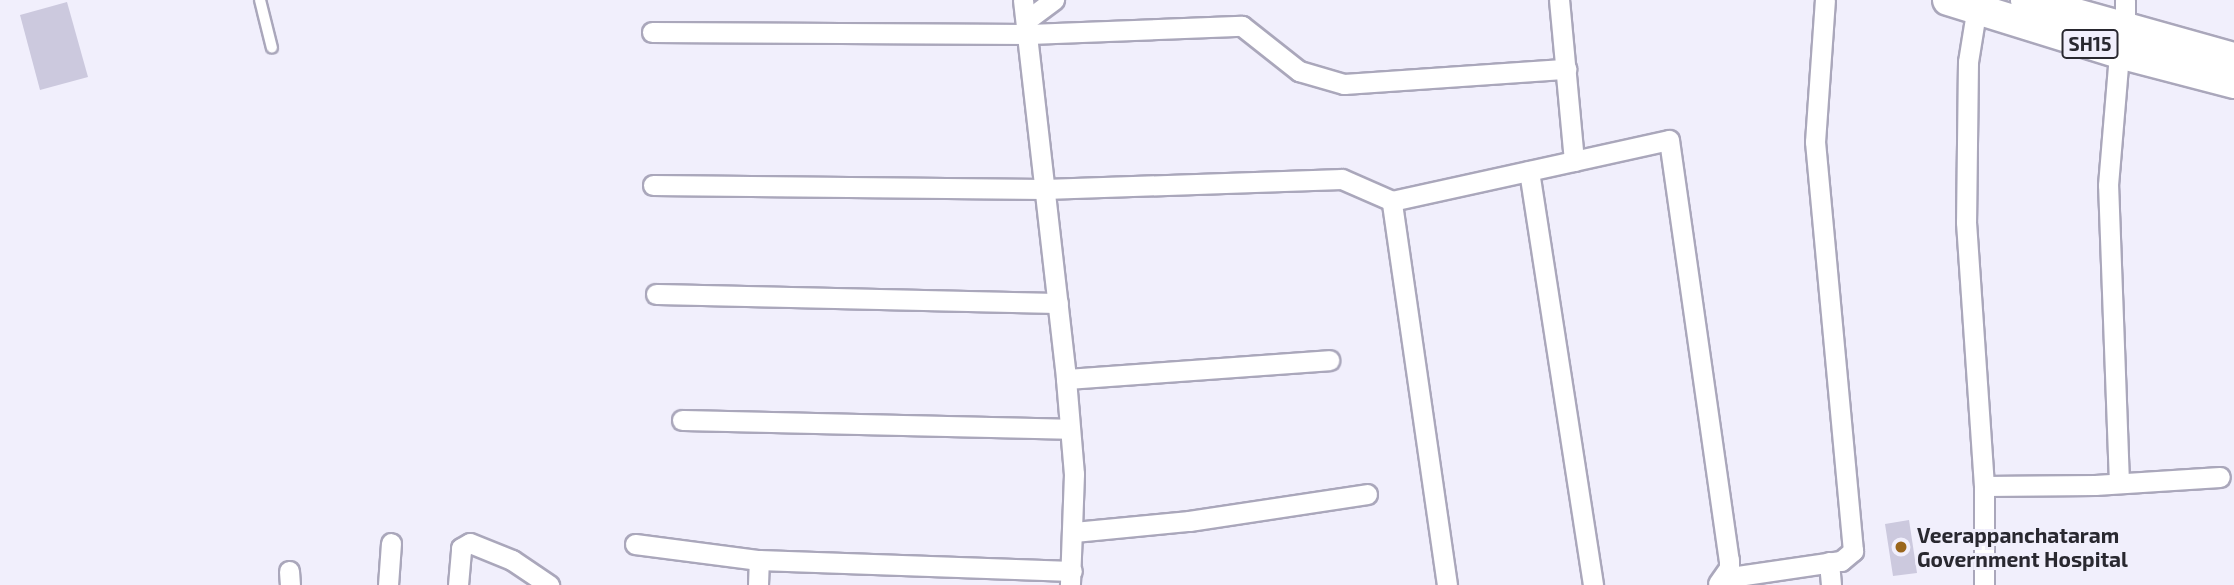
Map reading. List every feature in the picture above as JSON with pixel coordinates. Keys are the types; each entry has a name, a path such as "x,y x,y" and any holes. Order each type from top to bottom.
{"main road":[{"name":"SH15","path":"2026,0 2068,6 2123,27 2234,58"},
{"name":"SH15","path":"1967,3 2123,27 2234,83"}],"street":[{"path":"635,544 759,560 1071,578 1074,532 1066,379 1023,0"},
{"path":"1028,27 1054,0"},
{"path":"1559,0 1574,161"},
{"path":"1721,582 1846,559 1853,551 1815,142 1825,0"},
{"path":"1967,3 1969,62 1966,222 1983,486 1984,585"},
{"path":"652,32 1242,26 1299,71 1344,84 1566,69"},
{"path":"2119,483 2108,185 2123,27"},
{"path":"653,185 1044,189 1342,179 1392,201 1669,141 1729,560 1721,582"},
{"path":"1529,170 1593,585"},
{"path":"1392,201 1447,585"},
{"path":"656,294 1058,303"},
{"path":"1066,379 1328,360"},
{"path":"682,420 1069,429"},
{"path":"1983,486 2119,483 2220,477"},
{"path":"1074,532 1189,521 1367,494"},
{"path":"388,585 391,544"},
{"path":"458,585 461,548 470,544 512,560 549,585"},
{"path":"758,585 759,560"},
{"path":"1829,562 1831,585"}],"lane":[{"path":"260,0 272,48"}],"building":[{"path":"67,2 88,77 40,90 20,15"},
{"path":"1909,520 1917,573 1893,576 1885,524"}],"place":[{"name":"Veerappanchataram Government Hospital","path":"1901,547"}]}
